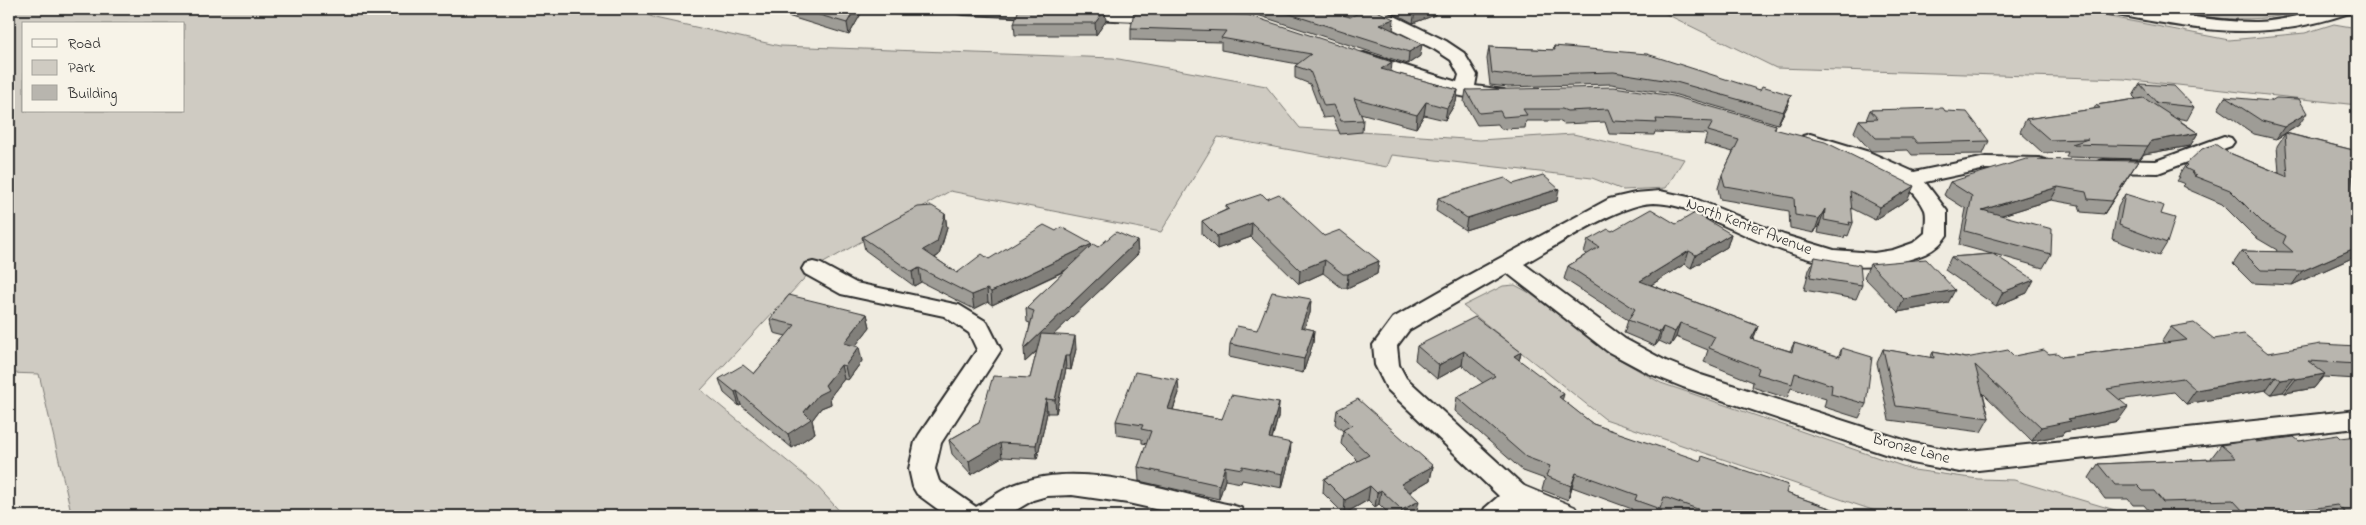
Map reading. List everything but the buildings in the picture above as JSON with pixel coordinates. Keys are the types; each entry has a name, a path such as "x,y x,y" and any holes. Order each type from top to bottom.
{"street":[{"path":"964,9 1181,17"},
{"path":"1367,9 1440,45 1458,57 1468,75 1464,91"},
{"path":"2112,9 2214,26 2268,27 2309,20 2343,9"},
{"path":"1345,51 1464,91 1517,95"},
{"name":"North Kenter Avenue","path":"1563,516 1506,506 1396,382 1387,365 1385,345 1401,324 1617,204 1635,198 1663,197 1693,204 1765,236 1836,258 1878,260 1922,250 1936,235 1936,211 1912,179 1862,156 1789,134"},
{"path":"1912,179 1986,163 2158,167 2224,142"},
{"name":"Bronze Lane","path":"1508,263 1616,345 1657,367 1692,381 1912,453 1960,462 2357,419"},
{"path":"814,269 849,289 951,310 979,328 989,350 928,442 922,469 927,487 966,516"},
{"path":"984,516 1027,490 1059,484 1092,486 1231,516"}],"green space":[{"path":"9,9 634,9 655,18 780,46 1113,58 1266,86 1300,128 1480,140 1573,134 1684,159 1666,188 1623,190 1592,178 1392,155 1387,167 1218,137 1161,232 950,191 813,269 701,390 815,484 844,516 72,516 39,374 9,373"},
{"path":"1656,9 2068,9 2229,40 2305,33 2334,24 2357,28 2357,105 2124,79 1776,68"},
{"path":"2152,9 2306,9 2269,17 2229,19"},
{"path":"1515,285 1528,292 1617,358 1661,383 1914,470 1978,479 2014,480 2135,516 1890,516 1605,419 1463,306 1503,286"}]}
